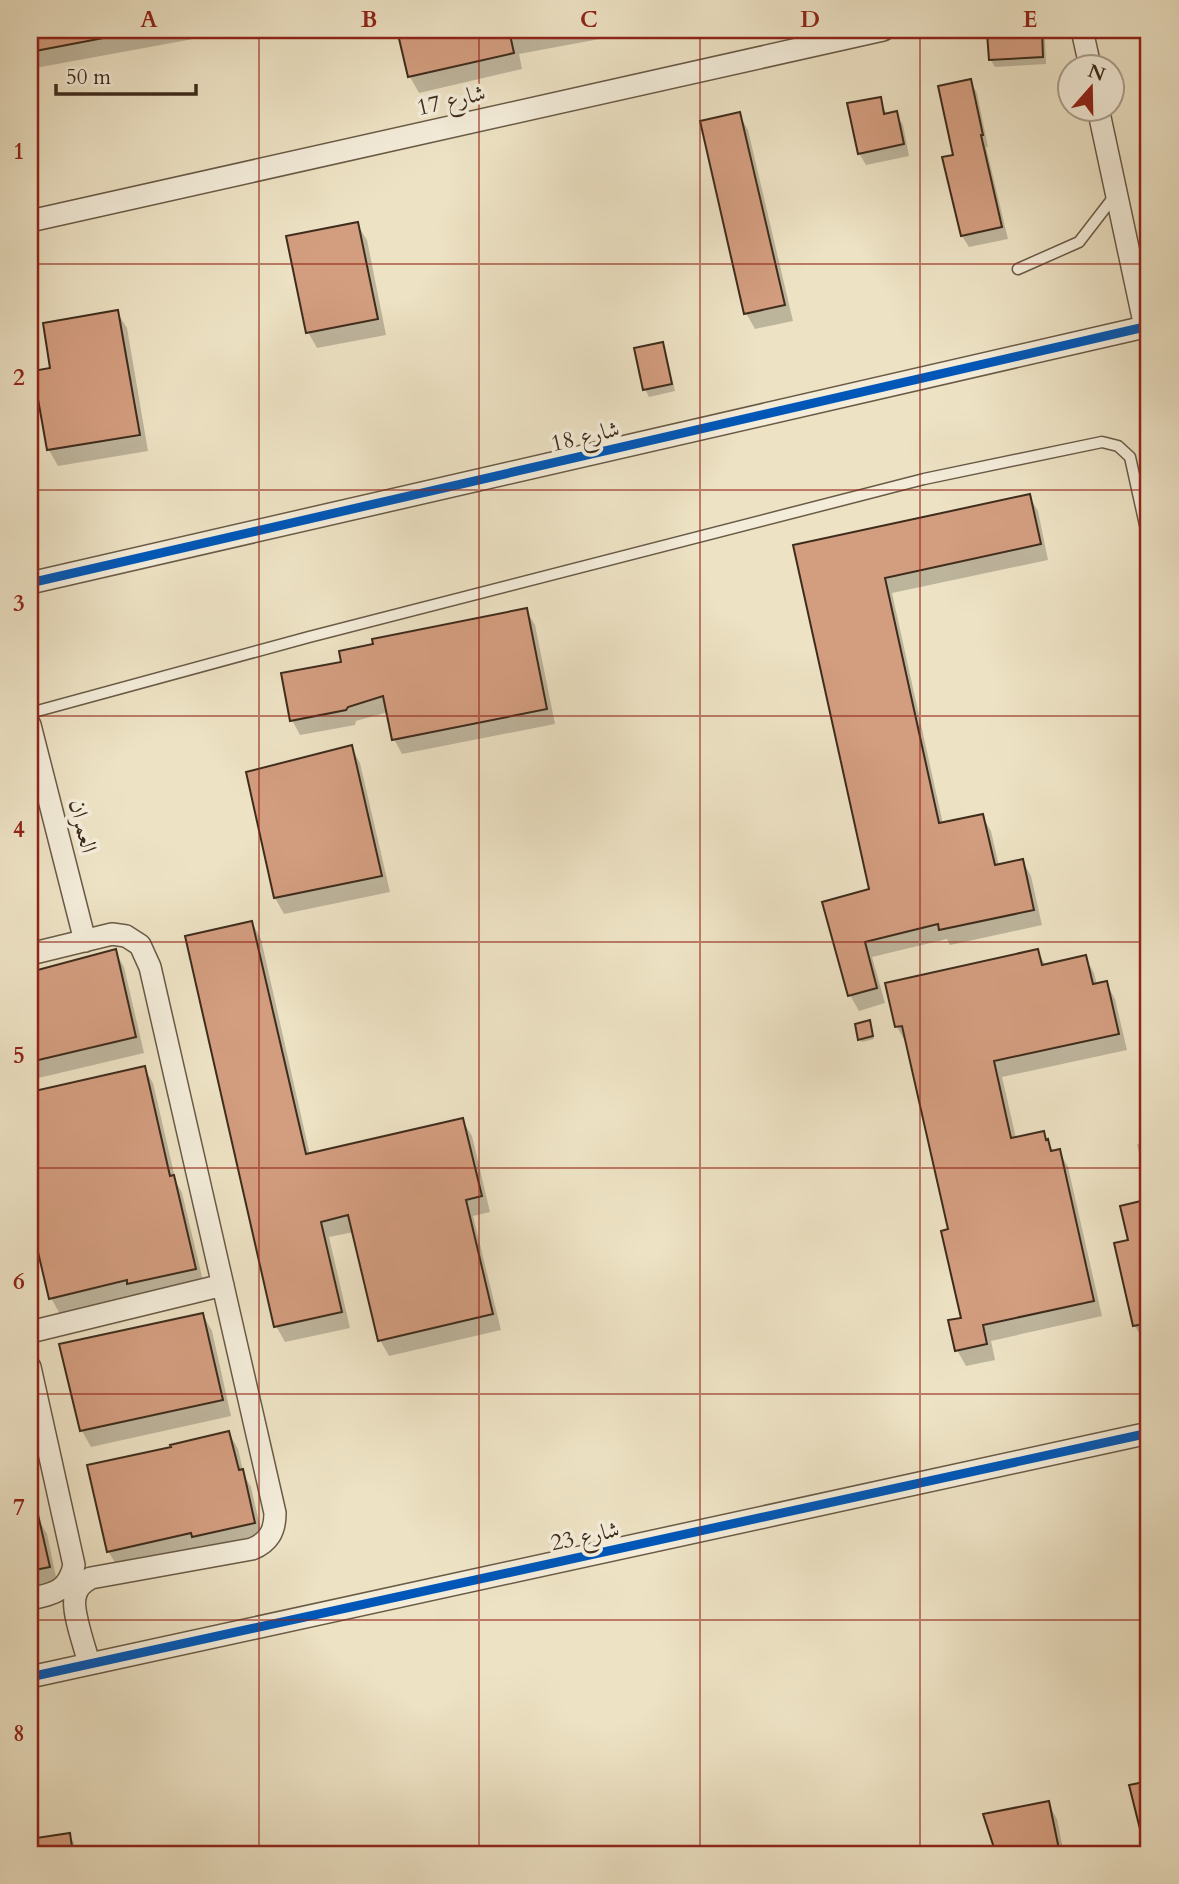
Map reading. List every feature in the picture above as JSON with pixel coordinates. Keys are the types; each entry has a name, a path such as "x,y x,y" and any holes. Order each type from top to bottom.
{"street":[{"name":"شارع 17","path":"30,221 883,30"},
{"path":"1082,30 1087,52"},
{"path":"1101,122 1147,327"},
{"name":"شارع 18","path":"30,583 1147,327"},
{"name":"العمران","path":"30,724 85,940"},
{"path":"30,954 112,934 126,936 140,945 150,967 275,1513 273,1532 260,1546 252,1549 85,1581 77,1591 74,1605 89,1663"},
{"path":"30,1332 223,1285"},
{"path":"30,1367 74,1564 69,1578 60,1590 30,1599"},
{"name":"شارع 23","path":"30,1677 1149,1433"}],"lane":[{"path":"1018,270 1079,242 1116,194"},
{"path":"30,713 309,636 924,479 1102,442 1118,446 1130,457 1149,543"}],"building":[{"path":"30,30 109,30 109,37 30,52"},
{"path":"397,30 509,30 514,53 408,77"},
{"path":"1042,30 1043,57 989,60 987,33"},
{"path":"971,79 1002,227 961,236 942,157 953,155 938,86"},
{"path":"881,97 884,114 897,111 904,144 858,154 847,103"},
{"path":"740,112 785,305 744,314 700,121"},
{"path":"358,222 378,319 306,333 286,236"},
{"path":"118,310 140,435 47,450 33,371 50,368 43,323"},
{"path":"663,342 672,384 643,390 634,348"},
{"path":"1030,494 1041,544 885,578 939,823 983,814 995,865 1023,859 1034,910 939,930 938,924 865,942 877,988 848,996 822,902 869,889 793,545"},
{"path":"527,608 547,709 392,740 383,696 346,710 290,721 281,673 341,662 339,651 373,644 372,639"},
{"path":"352,745 382,876 274,898 246,772"},
{"path":"252,921 306,1154 463,1118 482,1196 466,1200 493,1314 378,1341 348,1215 321,1222 342,1312 274,1327 185,936"},
{"path":"116,949 136,1037 30,1062 30,972"},
{"path":"1038,949 1042,965 1086,955 1093,984 1107,981 1119,1034 994,1061 1011,1138 1044,1131 1051,1151 1060,1149 1094,1301 983,1325 987,1344 955,1351 948,1320 961,1318 941,1231 948,1229 902,1026 895,1027 885,983"},
{"path":"870,1020 873,1036 858,1040 855,1024"},
{"path":"145,1066 170,1176 174,1175 196,1269 127,1284 127,1280 49,1299 30,1218 30,1092"},
{"path":"1149,1199 1149,1323 1133,1326 1114,1243 1128,1240 1120,1206"},
{"path":"203,1313 223,1400 80,1431 59,1344"},
{"path":"229,1431 239,1470 243,1469 255,1523 192,1537 191,1533 107,1552 87,1465"},
{"path":"30,1506 36,1506 50,1567 30,1571"},
{"path":"1149,1781 1149,1844 1144,1845 1129,1785"},
{"path":"1049,1801 1060,1854 996,1854 983,1814"},
{"path":"70,1833 73,1854 38,1854 36,1838"}],"cycle path":[{"path":"30,583 1149,326"},
{"path":"30,1677 1149,1433"}]}
